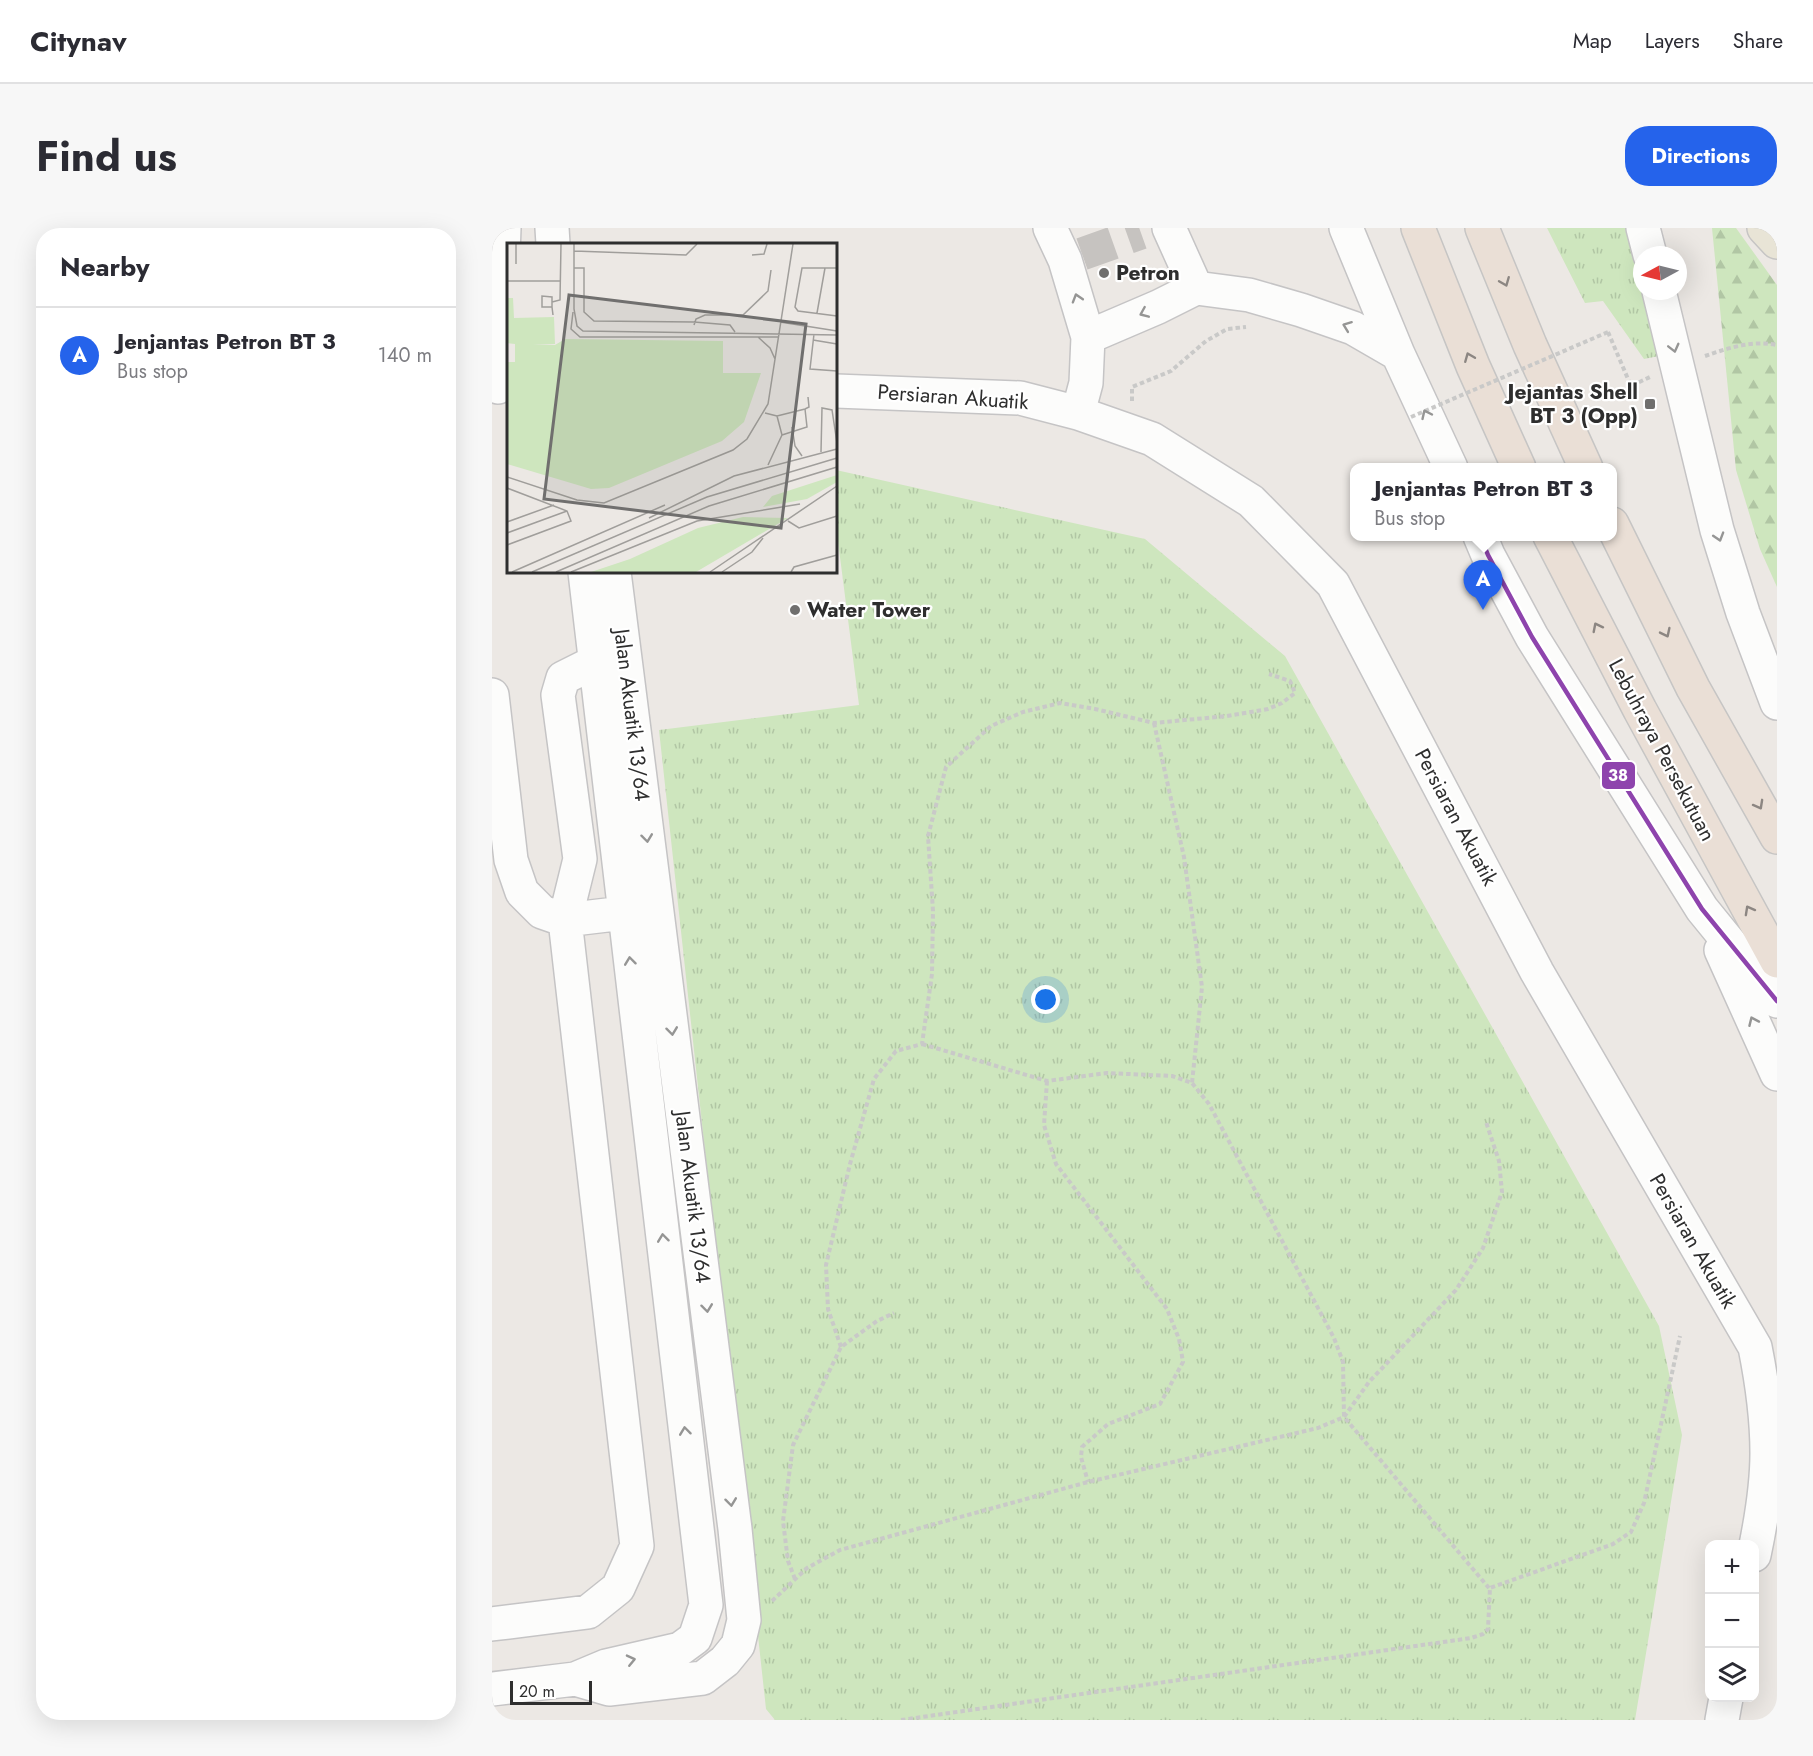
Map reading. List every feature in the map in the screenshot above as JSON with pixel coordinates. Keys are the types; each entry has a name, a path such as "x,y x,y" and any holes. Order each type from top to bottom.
{"highway":[{"path":"1418,228 1473,366 1517,463"},
{"path":"1482,228 1530,345 1584,463"},
{"path":"1617,534 1693,688 1777,837"},
{"name":"Lebuhraya Persekutuan","path":"1552,541 1640,710 1777,961"}],"main road":[{"path":"1764,228 1777,242"}],"street":[{"path":"500,393 496,328 504,228"},
{"path":"552,228 553,243"},
{"path":"1050,228 1073,257 1088,337 1085,389 1078,413"},
{"path":"1346,228 1398,354 1449,463"},
{"path":"1644,228 1648,246"},
{"path":"1155,230 1197,288"},
{"path":"1088,337 1197,288 1249,295 1301,310 1353,328 1398,354"},
{"path":"1661,300 1717,530 1743,612 1777,704"},
{"name":"Persiaran Akuatik","path":"837,391 1020,398 1078,413 1152,440 1251,501 1333,584 1537,972 1755,1347 1762,1383 1767,1454 1758,1540"},
{"path":"1482,541 1532,638 1702,909 1777,1001"},
{"name":"Jalan Akuatik 13/64","path":"492,1689 575,1679 606,1666 680,1649 695,1638 706,1605 585,573"},
{"name":"Jalan Akuatik 13/64","path":"575,1679 609,1689 703,1678 725,1661 738,1645 744,1620 735,1529 614,573"},
{"path":"492,1624 588,1612 618,1588 637,1546 566,920 580,860 558,695 563,678 596,662"},
{"path":"492,695 511,860 522,892 542,912 566,920 624,913"},
{"path":"1702,909 1777,1074"},
{"path":"1722,1720 1725,1702"}],"path":[{"path":"1130,432 1132,387 1171,371 1206,341 1227,329 1252,326"},
{"path":"1411,417 1608,332 1631,386 1643,380"},
{"path":"1703,357 1728,348 1765,342 1777,345"},
{"path":"922,1044 932,974 933,911 928,836 946,767 991,726 1023,712 1060,703 1154,723 1227,716 1268,709 1282,703 1295,693 1290,681 1269,674"},
{"path":"1154,723 1184,857 1202,987 1192,1083"},
{"path":"841,1347 828,1309 826,1265 850,1164 874,1079 896,1051 922,1044 1047,1082 1107,1073 1172,1076 1192,1083 1209,1104 1334,1338 1343,1362 1344,1417 1490,1588 1488,1629 1483,1634 1471,1638 901,1720"},
{"path":"1047,1082 1044,1125 1056,1164 1167,1309 1179,1339 1184,1362 1160,1404 1108,1424 1082,1447 1081,1457 1088,1482"},
{"path":"744,1620 761,1612 807,1568 840,1550 1088,1482 1307,1431 1344,1417 1369,1382 1456,1290 1483,1248 1502,1192 1499,1161 1486,1122"},
{"path":"795,1579 788,1561 783,1521 793,1445 841,1347 877,1321 894,1313"},
{"path":"1490,1588 1612,1544 1631,1532 1644,1503 1680,1336"}],"green space":[{"path":"1547,228 1628,228 1634,246 1633,300 1650,300 1664,355 1644,359 1603,301 1585,303"},
{"path":"1712,228 1736,228 1777,285 1777,587 1760,549 1736,470"},
{"path":"837,470 1145,539 1285,656 1659,1326 1682,1435 1635,1720 775,1720 766,1709 659,730 859,705 837,534"}],"tunnel":[{"path":"1082,254 1141,233"}],"transit line":[{"name":"38","path":"1482,541 1532,637 1702,909 1777,1001"}],"place":[{"name":"Petron","path":"1104,273"},
{"name":"Jejantas Shell BT 3 (Opp)","path":"1650,404"},
{"name":"Water Tower","path":"795,610"},
{"name":"Jenjantas Petron BT 3","path":"1483,610"}]}
